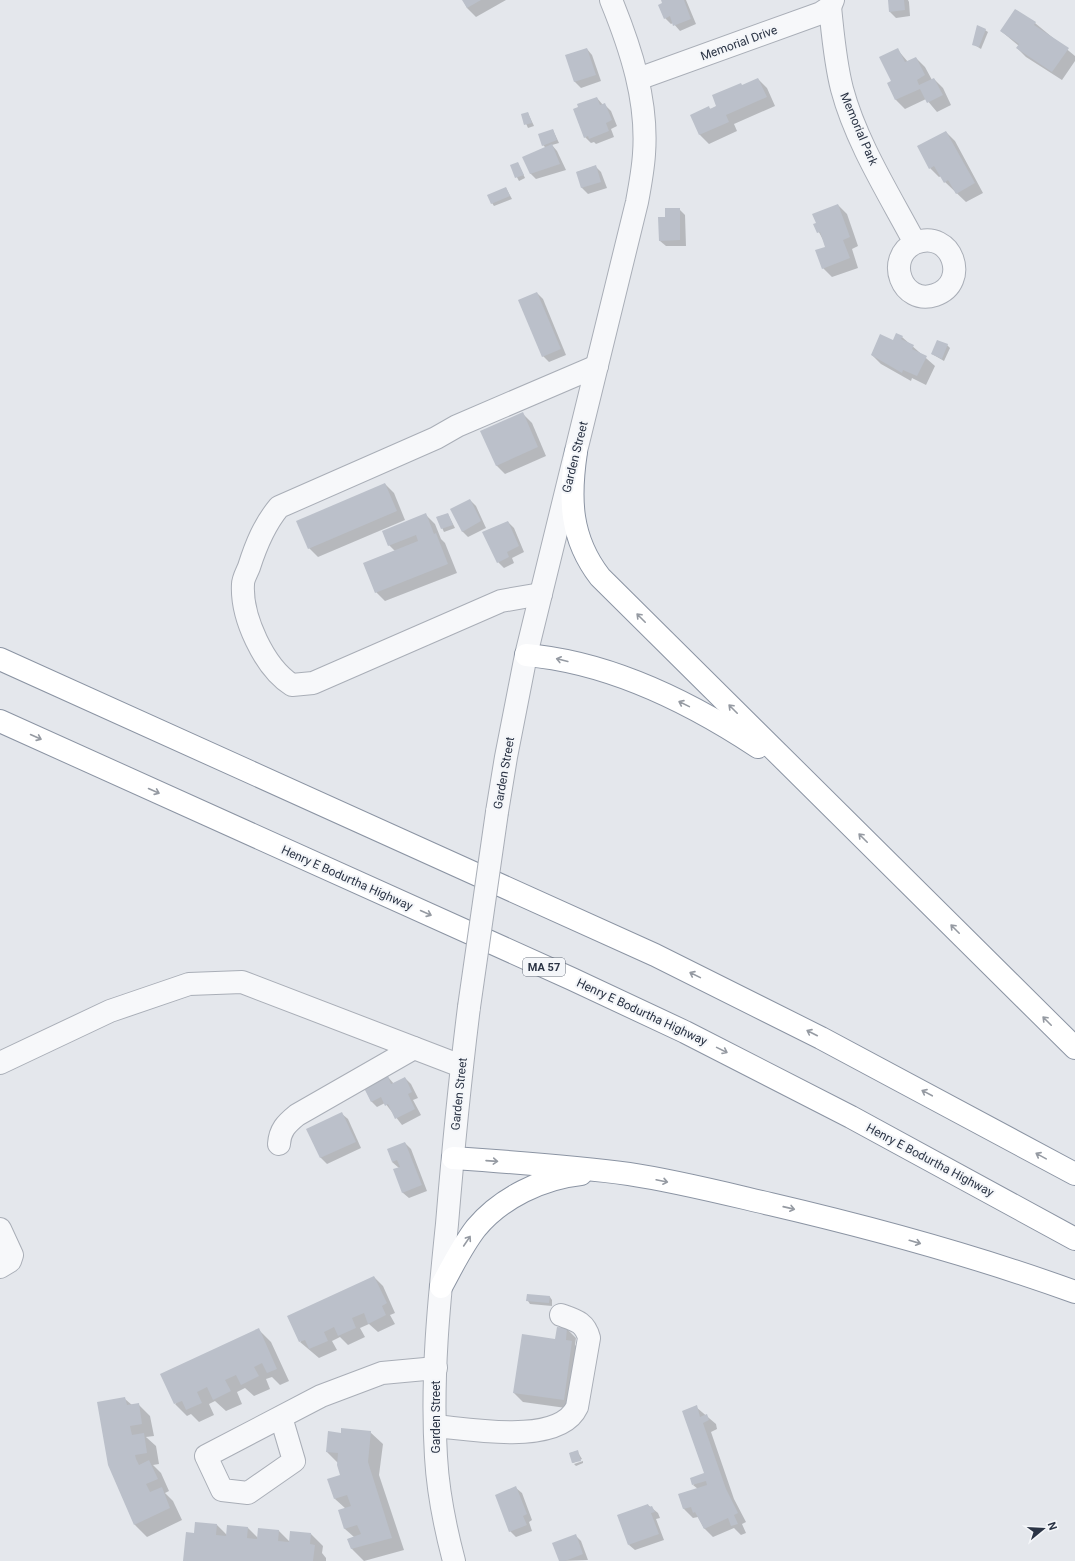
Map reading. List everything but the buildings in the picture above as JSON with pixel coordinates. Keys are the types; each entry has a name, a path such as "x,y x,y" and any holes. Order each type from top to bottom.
{"highway":[{"path":"576,452 572,481 573,511 578,539 591,565 610,587 1075,1048"},
{"path":"526,655 553,658 602,671 645,686 681,703 728,728 771,756 796,774 830,806"},
{"path":"0,659 669,962 849,1052 1075,1174"},
{"name":"Henry E Bodurtha Highway","path":"0,721 678,1029 844,1113 1075,1239"},
{"path":"453,1158 554,1165 631,1174 730,1195 839,1220 994,1265 1075,1292"},
{"path":"441,1287 460,1252 476,1228 496,1210 522,1193 538,1184 569,1175 598,1173 631,1174"}],"street":[{"name":"Garden Street","path":"454,1561 439,1488 435,1426 436,1368 441,1287 461,1066 469,1007 497,812 526,655 637,202 642,176 644,132 638,80 625,32 611,0"},
{"name":"Memorial Drive","path":"638,80 822,13 832,4"},
{"name":"Memorial Park","path":"832,4 835,56 847,105 863,142 915,243"},
{"path":"541,594 501,601 313,683 292,684 273,669 262,652 247,618 243,584 255,549 268,520 279,507 436,438 457,426 597,366"},
{"path":"0,1063 110,1011 189,984 242,982 461,1066"},
{"path":"279,1144 280,1135 284,1126 296,1115 414,1048"},
{"path":"0,1229 12,1254 10,1261 0,1267"},
{"path":"435,1426 508,1432 528,1432 551,1427 567,1420 574,1414 578,1407 589,1338 586,1328 578,1322 561,1315"},
{"path":"281,1417 321,1396 382,1374 436,1368"}]}
